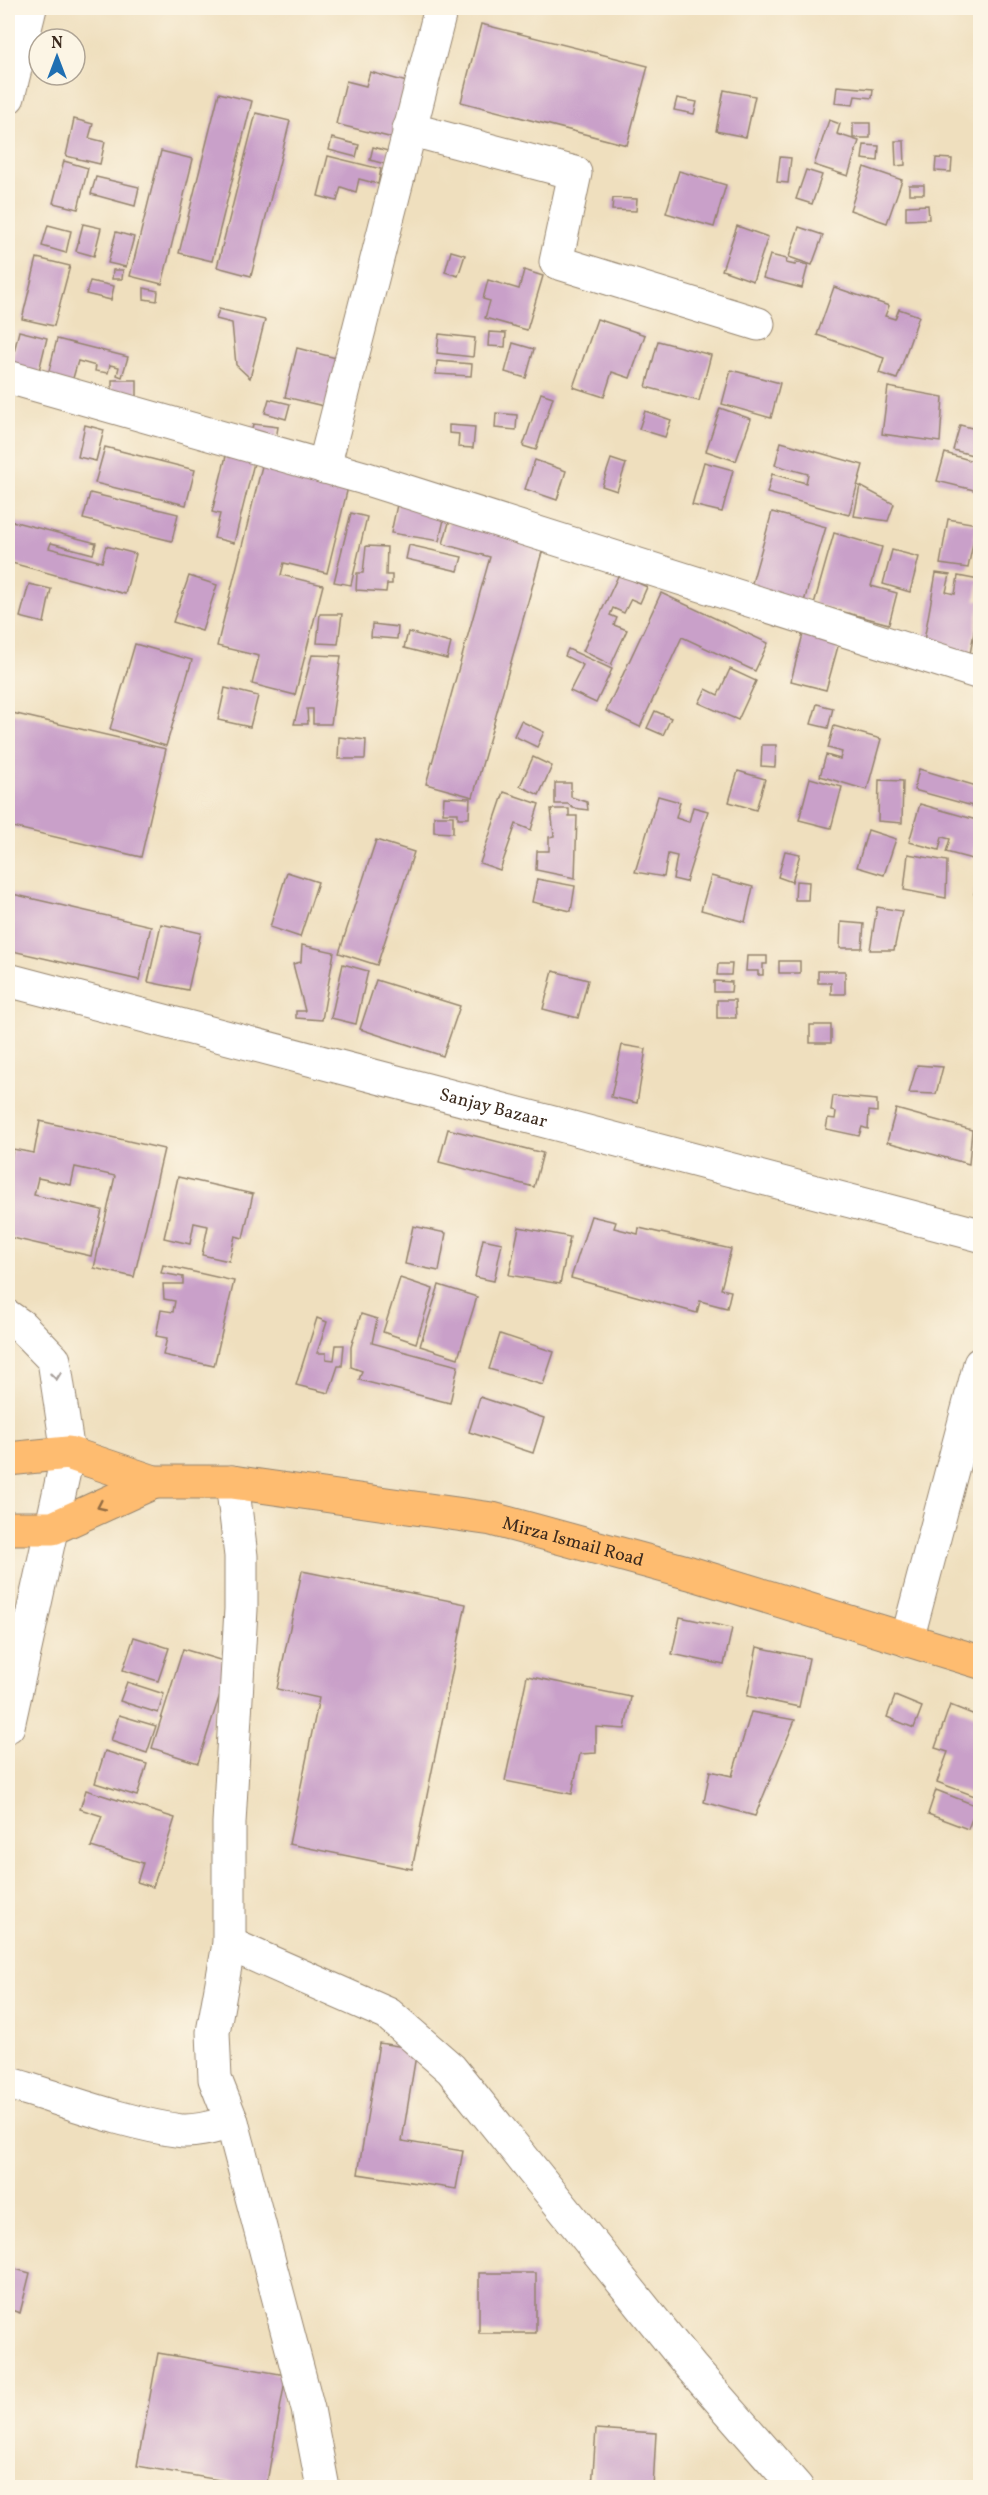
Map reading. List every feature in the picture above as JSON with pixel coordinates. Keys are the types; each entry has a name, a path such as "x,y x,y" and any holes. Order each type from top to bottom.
{"highway":[{"name":"Mirza Ismail Road","path":"8,1458 68,1454 154,1482 232,1482 492,1520 690,1573 981,1662"},
{"name":"Mirza Ismail Road","path":"8,1528 53,1528 154,1482"}],"street":[{"path":"8,98 12,63 30,8"},
{"path":"324,467 441,8"},
{"path":"409,129 575,173 556,262 758,324"},
{"path":"8,377 324,467 981,673"},
{"name":"Sanjay Bazaar","path":"8,980 981,1235"},
{"path":"8,1317 21,1326 54,1360 68,1454 8,1726"},
{"path":"907,1640 981,1364"},
{"path":"232,1482 241,1556 241,1609 229,1823 229,1944 213,2032 215,2079 232,2122 308,2409 323,2487"},
{"path":"229,1944 388,2014 451,2069 691,2367 797,2487"},
{"path":"8,2083 133,2120 183,2131 201,2130 232,2122"}],"building":[{"path":"481,24 648,66 627,145 461,102"},
{"path":"370,72 407,82 393,138 336,124 346,81 366,86"},
{"path":"837,86 873,89 872,98 855,96 853,105 835,103"},
{"path":"724,90 755,96 746,137 716,131"},
{"path":"219,93 252,101 212,261 179,253"},
{"path":"677,98 697,102 694,114 674,110"},
{"path":"256,113 290,121 251,276 217,267"},
{"path":"74,119 93,124 89,138 105,142 100,164 66,156"},
{"path":"829,120 840,124 837,134 859,141 848,176 814,165"},
{"path":"853,123 870,123 870,138 853,138"},
{"path":"332,138 359,145 356,157 329,150"},
{"path":"895,141 904,141 905,165 896,166"},
{"path":"864,145 879,146 878,161 862,159"},
{"path":"373,147 388,151 385,164 370,160"},
{"path":"161,151 193,159 162,284 130,276"},
{"path":"328,156 381,169 378,184 359,179 356,192 341,187 337,201 318,196"},
{"path":"780,157 791,158 788,183 777,182"},
{"path":"936,158 952,159 951,172 935,171"},
{"path":"64,161 88,168 78,209 53,203"},
{"path":"864,167 902,180 887,223 850,210"},
{"path":"806,170 822,175 812,204 796,199"},
{"path":"679,171 726,185 714,227 666,213"},
{"path":"96,177 139,187 135,206 91,194"},
{"path":"909,185 924,185 924,194 909,194"},
{"path":"613,198 637,199 636,211 612,210"},
{"path":"928,205 929,219 906,220 906,206"},
{"path":"83,224 101,228 94,256 76,251"},
{"path":"48,225 71,231 66,253 42,246"},
{"path":"737,226 768,237 753,281 722,270"},
{"path":"799,227 823,235 812,265 789,257"},
{"path":"116,232 134,237 126,267 108,263"},
{"path":"451,251 465,255 458,276 445,272"},
{"path":"770,255 787,259 786,263 795,265 796,262 808,265 802,288 763,278"},
{"path":"37,258 70,266 54,326 22,319"},
{"path":"113,270 123,270 122,279 112,279"},
{"path":"524,270 543,276 527,330 485,318 490,301 483,299 488,280 519,289"},
{"path":"90,281 114,286 111,300 86,294"},
{"path":"834,287 889,306 885,316 895,319 899,309 919,316 897,379 879,373 884,358 817,335"},
{"path":"144,288 158,291 157,301 144,299"},
{"path":"219,309 265,320 250,378 236,365 232,323 216,319"},
{"path":"597,319 645,335 630,378 612,372 604,397 573,387"},
{"path":"19,331 47,338 37,379 9,373"},
{"path":"489,332 506,333 505,347 488,346"},
{"path":"439,334 475,338 473,357 437,353"},
{"path":"57,339 128,357 122,377 117,375 119,367 110,365 108,373 95,371 96,366 78,361 71,385 47,379"},
{"path":"658,341 711,355 699,401 646,387"},
{"path":"513,343 534,349 526,378 505,372"},
{"path":"297,348 344,360 332,408 285,397"},
{"path":"437,361 472,364 471,376 436,374"},
{"path":"731,370 780,383 771,418 722,404"},
{"path":"112,380 137,380 137,397 112,397"},
{"path":"888,387 943,397 940,442 882,434"},
{"path":"541,393 553,397 536,450 523,446"},
{"path":"269,399 290,404 286,419 265,413"},
{"path":"720,408 751,419 736,461 706,451"},
{"path":"645,411 671,420 665,437 639,429"},
{"path":"496,413 517,415 516,430 495,428"},
{"path":"253,424 278,427 275,445 250,441"},
{"path":"85,425 104,430 96,461 78,457"},
{"path":"449,425 475,427 473,448 458,447 459,434 449,433"},
{"path":"960,425 980,430 980,457 953,450"},
{"path":"781,442 863,465 849,515 767,493 772,474 806,483 808,474 775,465"},
{"path":"229,444 257,451 234,543 214,538 220,514 212,512"},
{"path":"105,447 195,470 186,505 95,483"},
{"path":"945,453 980,463 978,491 937,481"},
{"path":"264,458 350,479 327,573 284,563 281,575 323,585 295,695 252,684 259,656 217,646"},
{"path":"611,459 626,464 617,491 602,486"},
{"path":"535,460 566,471 557,500 525,489"},
{"path":"704,462 733,470 722,512 692,505"},
{"path":"860,486 894,504 888,521 854,516"},
{"path":"90,493 178,514 172,541 83,519"},
{"path":"398,500 446,511 439,541 391,533"},
{"path":"772,512 826,527 803,605 750,590"},
{"path":"351,513 367,517 351,585 334,582"},
{"path":"450,519 544,545 473,797 426,784 490,557 443,544"},
{"path":"948,519 977,524 968,568 940,564"},
{"path":"8,520 96,543 93,554 51,543 49,548 102,562 106,546 136,554 125,594 8,562"},
{"path":"834,533 882,547 871,586 897,593 889,624 814,604"},
{"path":"409,545 462,557 458,571 406,559"},
{"path":"366,546 387,547 386,575 392,575 392,584 387,584 386,592 356,590 357,573 363,573"},
{"path":"892,550 919,557 910,592 883,584"},
{"path":"936,573 950,575 946,592 955,594 958,576 979,580 975,600 980,601 970,654 923,646"},
{"path":"619,574 647,587 640,603 631,599 624,613 613,608 610,615 617,618 614,625 627,630 611,665 583,651"},
{"path":"189,576 217,585 202,631 173,622"},
{"path":"29,584 51,589 44,623 20,617"},
{"path":"661,593 768,643 755,671 682,637 640,727 606,711"},
{"path":"320,614 342,614 338,644 317,643"},
{"path":"372,624 398,627 397,639 371,637"},
{"path":"804,630 840,639 826,690 791,681"},
{"path":"408,632 451,643 447,659 404,648"},
{"path":"135,644 192,660 166,746 110,729"},
{"path":"568,649 612,669 596,703 570,691 583,665 565,656"},
{"path":"312,655 341,656 331,724 313,724 313,709 307,709 308,724 294,724"},
{"path":"730,669 756,681 738,720 699,703 706,689 718,695"},
{"path":"225,688 258,696 250,727 218,720"},
{"path":"817,704 833,708 828,728 811,724"},
{"path":"655,711 671,718 663,735 647,728"},
{"path":"8,712 166,749 141,857 8,826"},
{"path":"521,721 544,732 537,747 514,736"},
{"path":"834,726 881,739 867,790 820,776 826,755 840,759 842,752 828,748"},
{"path":"339,737 366,740 365,759 338,759"},
{"path":"762,745 776,745 775,767 761,766"},
{"path":"533,757 552,766 539,795 520,786"},
{"path":"919,769 980,787 980,808 914,790"},
{"path":"738,771 765,779 756,810 729,802"},
{"path":"810,778 842,787 831,828 799,820"},
{"path":"879,780 903,781 902,823 878,821"},
{"path":"555,783 571,783 571,797 587,802 588,810 573,808 568,804 555,804"},
{"path":"504,792 539,804 531,830 516,824 500,870 480,863"},
{"path":"658,796 680,802 676,818 689,822 693,807 708,811 686,882 673,879 677,856 668,854 664,877 635,872"},
{"path":"444,797 470,798 469,818 458,818 458,813 443,813"},
{"path":"920,804 980,821 972,859 946,852 950,839 942,837 939,850 909,842"},
{"path":"551,809 569,809 569,816 577,816 575,878 536,870 537,851 549,851 549,837 554,836"},
{"path":"434,816 453,816 453,833 434,832"},
{"path":"868,830 896,839 884,875 857,867"},
{"path":"376,840 414,852 377,965 339,953"},
{"path":"785,851 800,854 792,882 778,877"},
{"path":"908,854 947,861 946,898 904,890"},
{"path":"980,871 980,896 974,894"},
{"path":"287,872 318,882 300,937 270,927"},
{"path":"711,876 753,887 745,922 701,910"},
{"path":"537,879 575,886 571,911 532,902"},
{"path":"796,881 809,882 808,900 795,900"},
{"path":"8,893 151,926 139,980 8,950"},
{"path":"877,907 902,911 894,950 870,950"},
{"path":"841,922 864,924 862,948 840,948"},
{"path":"161,924 201,933 188,990 148,982"},
{"path":"302,945 334,952 322,1020 296,1018 296,1011 305,1011 293,964 301,962"},
{"path":"747,956 767,956 767,964 763,964 763,975 758,975 758,971 746,971"},
{"path":"779,961 800,961 800,973 779,973"},
{"path":"343,964 368,971 356,1024 331,1018"},
{"path":"718,964 732,964 731,975 717,975"},
{"path":"553,971 588,980 578,1018 543,1009"},
{"path":"818,971 845,971 845,994 831,994 831,983 818,983"},
{"path":"376,980 460,1006 443,1056 360,1029"},
{"path":"714,981 732,982 731,992 714,992"},
{"path":"717,1000 735,1000 736,1018 717,1018"},
{"path":"810,1025 831,1025 831,1043 810,1043"},
{"path":"622,1045 646,1049 637,1103 611,1097"},
{"path":"917,1065 943,1067 936,1094 909,1093"},
{"path":"833,1096 877,1100 877,1112 869,1111 868,1129 862,1127 859,1136 826,1129 828,1118 835,1119 836,1112 831,1111"},
{"path":"896,1109 972,1130 969,1164 887,1142"},
{"path":"40,1121 164,1149 134,1277 94,1268 115,1176 75,1167 71,1185 38,1178 34,1195 102,1210 91,1256 8,1237 8,1172 13,1149 34,1153"},
{"path":"448,1129 543,1153 534,1187 439,1162"},
{"path":"178,1177 253,1194 243,1238 235,1236 229,1261 202,1255 208,1226 194,1223 190,1244 164,1238"},
{"path":"591,1216 616,1222 614,1228 638,1234 639,1228 731,1249 721,1289 731,1291 727,1308 700,1301 697,1313 571,1278"},
{"path":"413,1226 446,1233 439,1271 405,1264"},
{"path":"519,1227 570,1237 560,1284 509,1275"},
{"path":"483,1239 502,1243 494,1281 475,1277"},
{"path":"163,1265 234,1281 214,1366 163,1355 167,1338 156,1336 161,1310 173,1312 175,1301 164,1299 163,1284 183,1284 183,1277 161,1273"},
{"path":"400,1278 433,1289 416,1343 383,1332"},
{"path":"439,1285 477,1297 458,1358 420,1346"},
{"path":"361,1314 377,1319 372,1343 458,1366 450,1403 359,1380 362,1371 351,1367 351,1347"},
{"path":"317,1318 327,1322 317,1353 326,1353 326,1359 334,1360 336,1345 344,1345 342,1366 338,1366 329,1393 296,1385"},
{"path":"500,1334 554,1352 543,1385 489,1369"},
{"path":"480,1397 544,1418 533,1453 469,1432"},
{"path":"302,1571 466,1604 412,1869 289,1844 319,1698 277,1689"},
{"path":"680,1617 732,1628 724,1665 672,1654"},
{"path":"134,1637 169,1648 158,1681 123,1670"},
{"path":"757,1647 809,1658 799,1707 747,1696"},
{"path":"183,1649 230,1663 198,1763 152,1748"},
{"path":"527,1676 631,1697 625,1729 596,1727 596,1753 580,1754 572,1794 505,1781"},
{"path":"127,1682 164,1694 158,1713 120,1701"},
{"path":"895,1696 922,1707 914,1728 887,1717"},
{"path":"950,1705 980,1717 980,1798 937,1782 948,1752 935,1748"},
{"path":"751,1712 795,1720 755,1816 704,1802 710,1771 732,1776"},
{"path":"119,1715 156,1726 147,1753 111,1741"},
{"path":"105,1751 147,1764 137,1796 95,1783"},
{"path":"86,1790 175,1818 153,1887 137,1882 143,1863 91,1847 102,1816 80,1809"},
{"path":"936,1790 977,1806 968,1829 928,1814"},
{"path":"379,2043 417,2049 402,2141 463,2151 456,2189 358,2174"},
{"path":"8,2267 30,2273 20,2313 8,2309"},
{"path":"479,2273 536,2273 536,2333 479,2333"},
{"path":"158,2353 286,2375 266,2488 137,2466"},
{"path":"596,2429 656,2433 653,2488 592,2488"}]}
